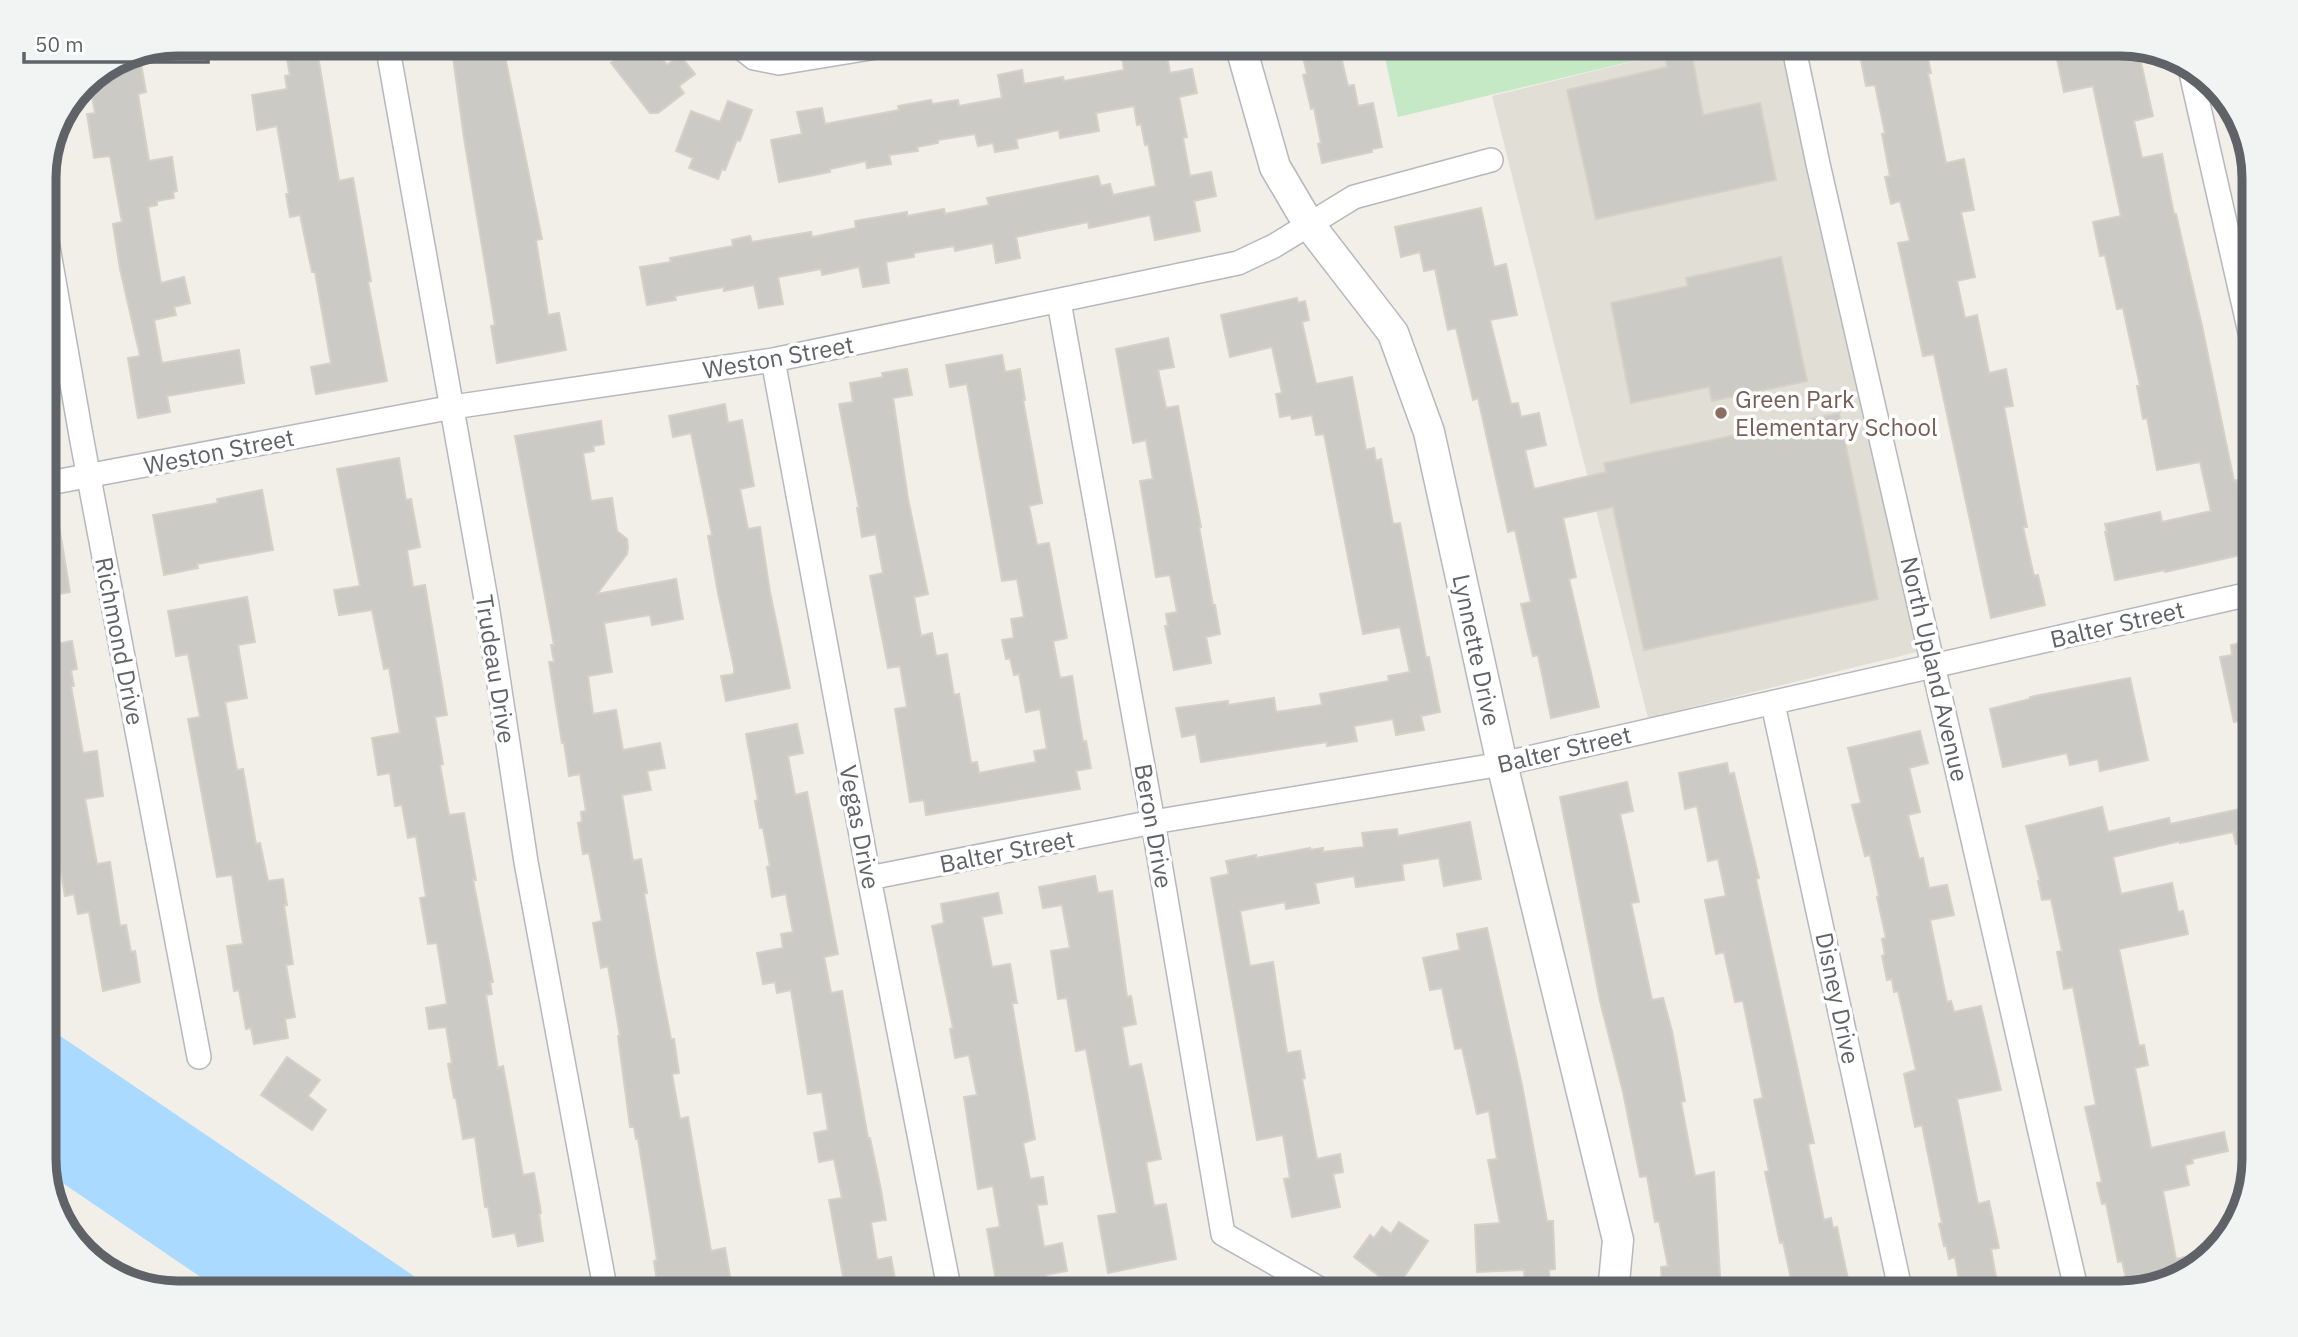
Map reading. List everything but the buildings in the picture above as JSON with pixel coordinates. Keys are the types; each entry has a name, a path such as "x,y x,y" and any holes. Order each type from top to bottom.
{"street":[{"name":"Trudeau Drive","path":"389,56 487,605 526,862 604,1281"},
{"path":"751,56 779,62 818,56"},
{"name":"Lynnette Drive","path":"1243,56 1275,167 1308,223 1393,333 1429,432 1502,764 1618,1240 1614,1281"},
{"name":"North Upland Avenue","path":"1796,56 2074,1281"},
{"path":"2193,80 2242,297"},
{"name":"Weston Street","path":"56,482 453,407 773,360 1238,263 1274,246 1354,197 1491,160"},
{"name":"Richmond Drive","path":"56,291 199,1057"},
{"name":"Beron Drive","path":"1059,302 1153,822 1223,1234 1306,1281"},
{"name":"Vegas Drive","path":"773,360 869,878 948,1281"},
{"name":"Balter Street","path":"869,878 1153,822 1502,764 2242,596"},
{"name":"Disney Drive","path":"1773,704 1898,1281"}],"shaded area":[{"name":"Green Park Elementary School","path":"1655,56 1792,56 1921,651 1648,718 1492,96"}],"green space":[{"path":"1385,56 1654,56 1398,117"}],"water":[{"path":"56,1033 421,1281 206,1281 58,1180"}],"place":[{"name":"Green Park Elementary School","path":"1721,413"}]}
